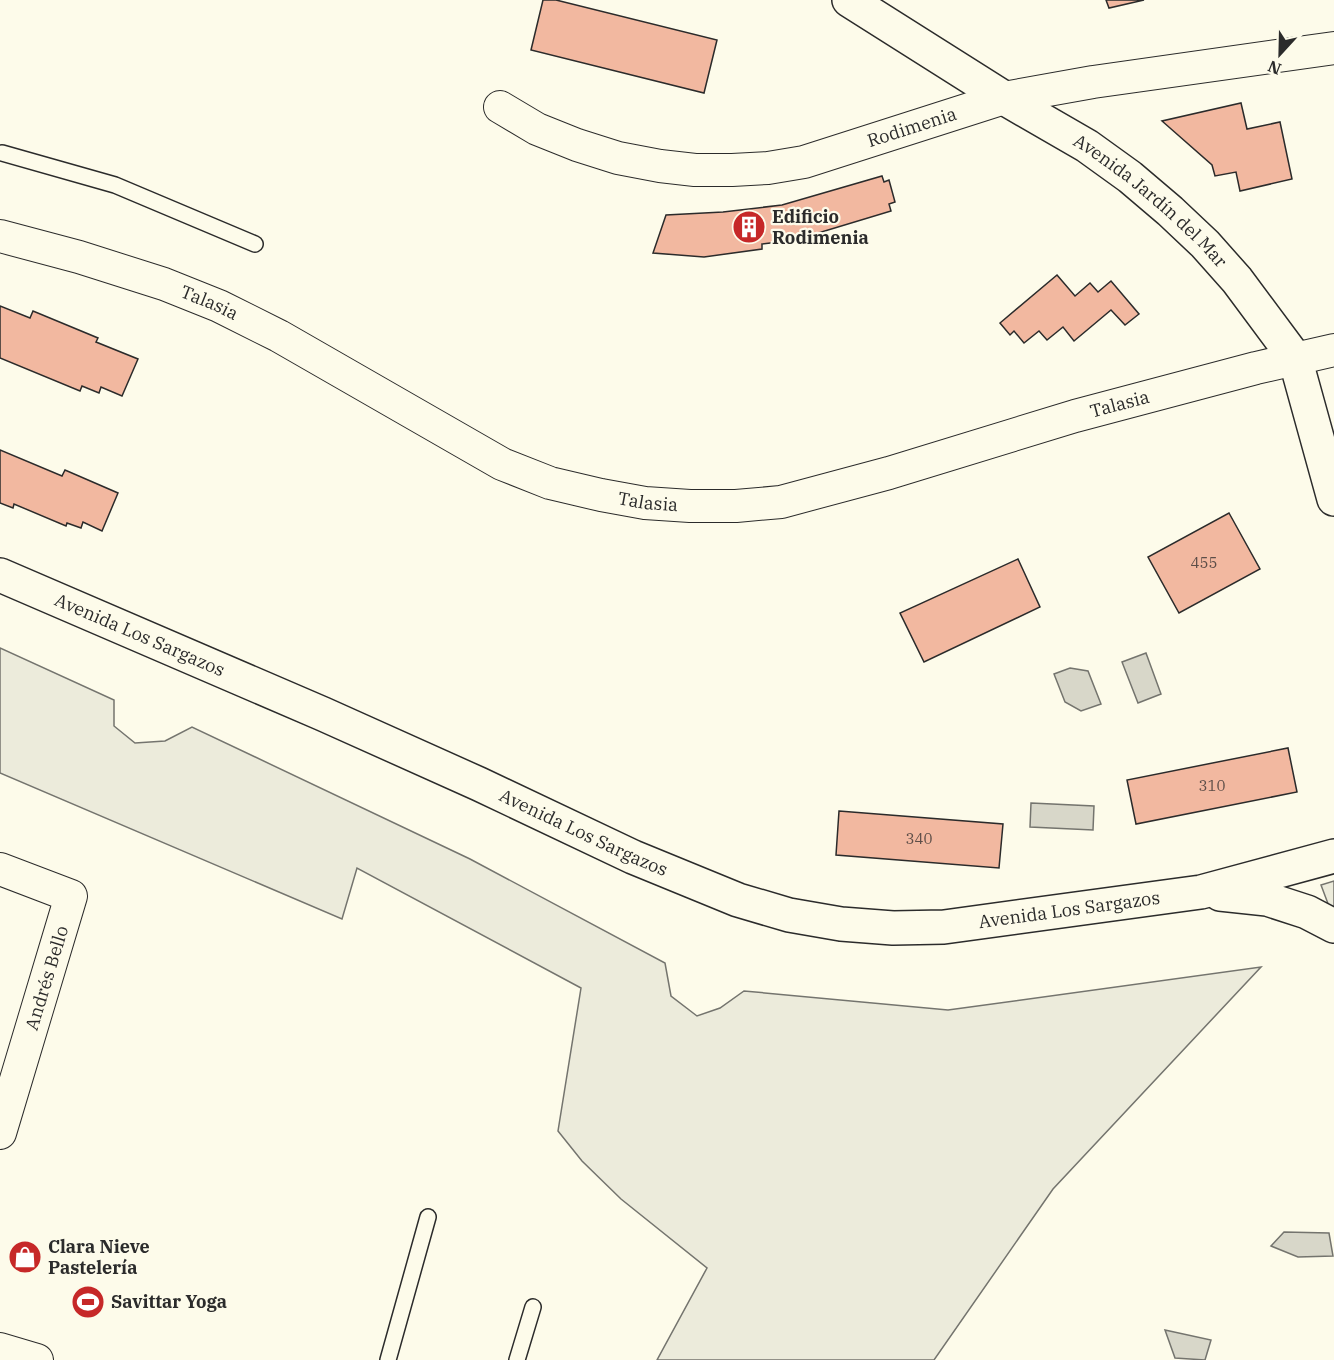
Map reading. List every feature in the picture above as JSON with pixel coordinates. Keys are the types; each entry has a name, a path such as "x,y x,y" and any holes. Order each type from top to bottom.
{"street":[{"name":"Avenida Jardín del Mar","path":"849,0 1004,98 1087,146 1130,177 1170,211 1238,280 1295,358 1334,499"},
{"name":"Rodimenia","path":"500,107 537,129 618,158 696,170 768,168 804,162 1004,98 1093,82 1334,48"},
{"name":"Talasia","path":"0,236 79,257 164,284 219,306 279,336 502,464 550,483 645,503 736,506 781,502 889,473 1075,416 1295,358 1334,350"},
{"name":"Avenida Los Sargazos","path":"0,575 323,714 633,857 738,900 789,915 852,925 893,928 944,927 1201,892 1334,856"},
{"name":"Andrés Bello","path":"0,869 71,896 0,1133"},
{"name":"Avenida Los Sargazos","path":"1201,892 1267,899 1307,912 1334,926"},
{"path":"0,1349 37,1360"}],"lane":[{"path":"2,153 115,185 255,244"},
{"path":"388,1360 428,1217"},
{"path":"517,1360 533,1307"}],"shaded area":[{"path":"0,648 114,700 114,726 135,743 165,741 192,727 470,859 665,963 671,996 697,1016 720,1008 744,991 948,1010 1261,967 1053,1189 934,1360 657,1360 707,1268 621,1199 582,1161 558,1131 581,988 357,868 342,919 0,773"},
{"path":"1146,653 1161,694 1138,703 1122,662"},
{"path":"1070,668 1088,671 1101,704 1081,711 1065,702 1054,674"},
{"path":"1031,803 1094,806 1093,830 1030,827"},
{"path":"1334,881 1334,911 1330,909 1321,885"},
{"path":"1284,1232 1329,1233 1333,1256 1298,1257 1271,1246"},
{"path":"1165,1330 1211,1340 1205,1360 1175,1358"}],"building":[{"path":"543,0 556,0 717,40 704,93 531,50"},
{"path":"1106,0 1144,0 1109,8"},
{"path":"1241,103 1247,129 1280,122 1292,179 1240,191 1236,172 1215,176 1212,165 1162,121"},
{"name":"Edificio Rodimenia","path":"882,176 884,182 889,180 895,202 889,204 891,211 795,240 762,244 762,249 704,257 653,253 666,215 723,212 782,205"},
{"path":"1057,275 1075,296 1090,283 1098,292 1111,281 1139,314 1125,325 1111,310 1074,341 1063,327 1047,340 1039,331 1024,343 1014,331 1010,335 1000,323"},
{"path":"0,306 30,318 33,311 98,338 96,342 138,359 122,396 101,387 99,393 82,386 80,391 0,358"},
{"path":"0,450 62,476 65,470 118,493 102,531 83,522 81,528 67,523 66,526 14,504 13,508 0,503"},
{"path":"1229,513 1260,569 1179,613 1148,557"},
{"path":"1018,559 1040,607 924,662 900,613"},
{"path":"1288,748 1297,792 1136,824 1127,780"},
{"path":"839,811 1003,824 999,868 836,855"}],"place":[{"name":"Edificio Rodimenia","path":"749,227"},
{"name":"Clara Nieve Pastelería","path":"25,1257"},
{"name":"Savittar Yoga","path":"88,1302"}]}
